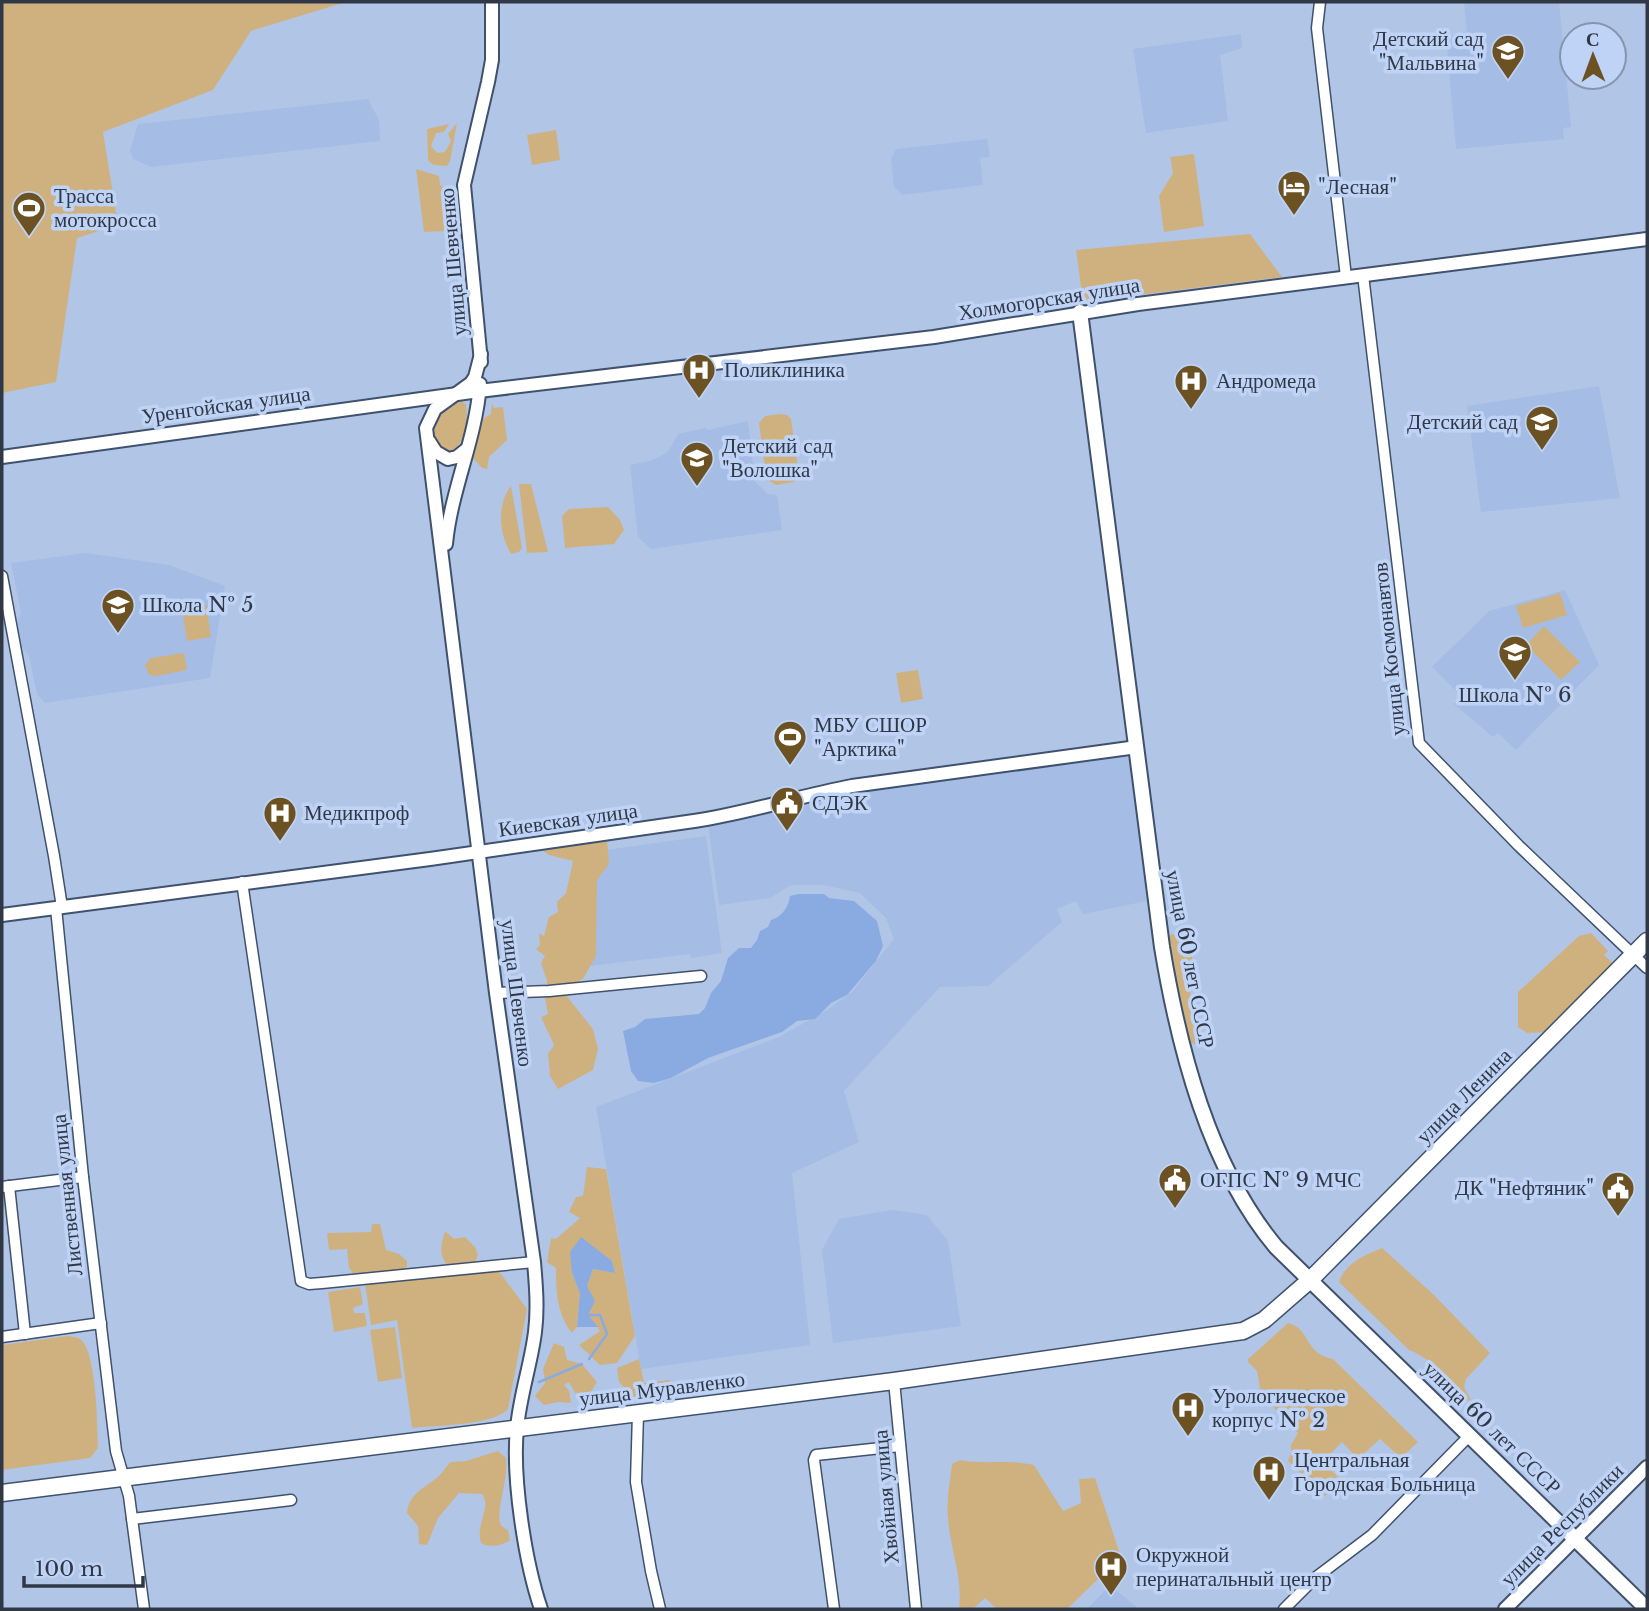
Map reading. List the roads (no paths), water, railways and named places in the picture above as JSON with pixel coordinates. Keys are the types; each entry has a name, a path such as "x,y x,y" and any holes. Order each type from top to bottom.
{"main road":[{"name":"улица 60 лет СССР","path":"1080,312 1165,964 1175,1017 1191,1075 1219,1151 1251,1212 1276,1247 1647,1609"},
{"name":"улица Ленина","path":"1310,1280 1647,941"},
{"name":"улица Муравленко","path":"2,1493 894,1381 1232,1334 1264,1320 1310,1280"}],"street":[{"name":"улица Шевченко","path":"474,419 481,355 464,185 490,71 492,2"},
{"path":"1320,2 1317,28 1346,277"},
{"name":"Холмогорская улица","path":"456,394 934,337 1080,312 1647,239"},
{"name":"улица Космонавтов","path":"1363,275 1419,743 1519,846 1647,968"},
{"path":"467,449 457,457 444,458 432,448 426,431 435,409 475,377 481,355"},
{"path":"444,562 449,516 474,419 471,401 466,396 456,394"},
{"name":"Уренгойская улица","path":"2,457 456,394"},
{"path":"397,402 408,402 423,415 444,562"},
{"name":"улица Шевченко","path":"444,562 496,993 534,1262 537,1297 535,1332 517,1428 518,1481 526,1549 541,1609"},
{"name":"Лиственная улица","path":"2,576 54,856 83,1177 116,1451 132,1519 144,1609"},
{"name":"Киевская улица","path":"2,915 718,818 852,786 1137,747"},
{"path":"242,882 301,1281 309,1284 322,1283 534,1262"},
{"path":"496,993 701,976"},
{"path":"25,1334 5,1187 83,1177"},
{"path":"2,1337 101,1323"},
{"name":"Хвойная улица","path":"894,1381 916,1609"},
{"path":"638,1413 636,1482 660,1609"},
{"path":"1284,1609 1315,1578 1372,1535 1470,1435"},
{"path":"834,1609 814,1460 816,1455 900,1446"},
{"name":"улица Республики","path":"1504,1609 1647,1467"},
{"path":"132,1519 291,1500"}],"waterway":[{"path":"588,1315 600,1315 607,1334 589,1359"},
{"path":"539,1382 582,1364"}],"place":[{"name":"Детский сад \"Мальвина\"","path":"1508,81"},
{"name":"\"Лесная\"","path":"1294,217"},
{"name":"Трасса мотокросса","path":"29,238"},
{"name":"Поликлиника","path":"699,400"},
{"name":"Андромеда","path":"1191,411"},
{"name":"Детский сад","path":"1542,452"},
{"name":"Детский сад \"Волошка\"","path":"697,488"},
{"name":"Школа № 5","path":"118,635"},
{"name":"Школа № 6","path":"1515,682"},
{"name":"МБУ СШОР \"Арктика\"","path":"790,767"},
{"name":"СДЭК","path":"787,833"},
{"name":"Медикпроф","path":"280,843"},
{"name":"ОГПС № 9 МЧС","path":"1175,1210"},
{"name":"ДК \"Нефтяник\"","path":"1618,1218"},
{"name":"Урологическое корпус № 2","path":"1188,1438"},
{"name":"Центральная Городская Больница","path":"1269,1502"},
{"name":"Окружной перинатальный центр","path":"1111,1597"}]}
